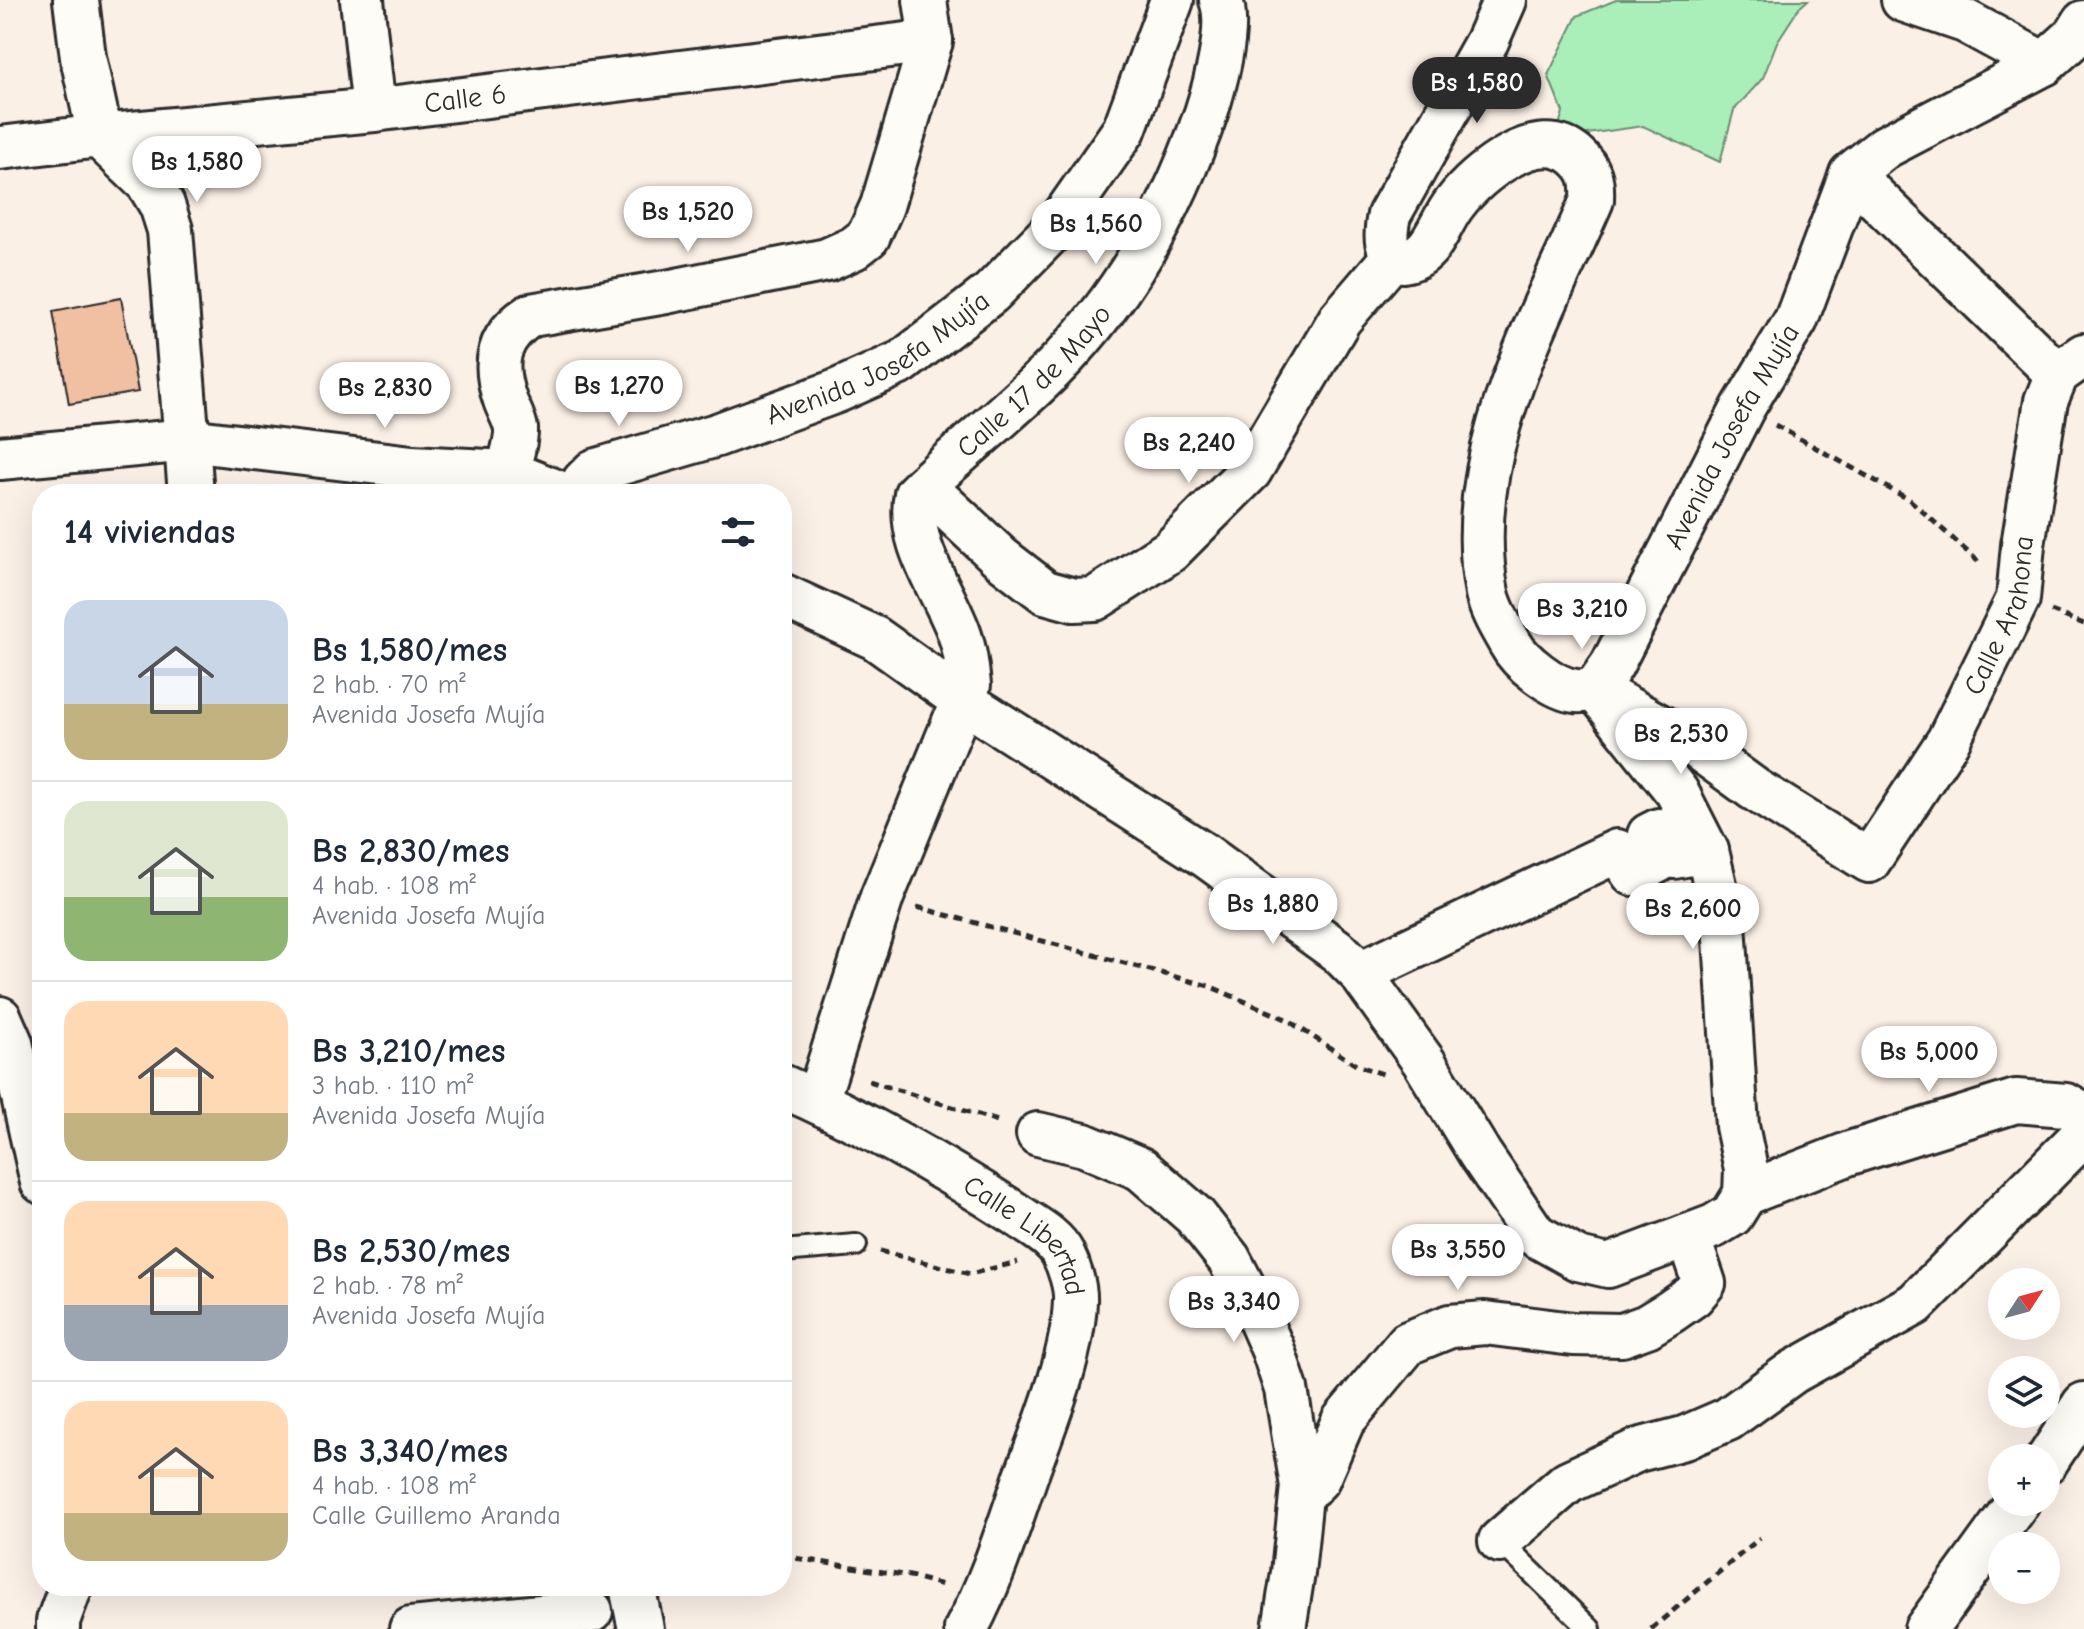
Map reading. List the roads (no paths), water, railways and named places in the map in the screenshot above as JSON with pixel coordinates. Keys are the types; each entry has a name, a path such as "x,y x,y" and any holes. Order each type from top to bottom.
{"main road":[{"path":"76,0 83,57 100,136 149,183 162,205 170,230 190,484"},
{"path":"634,1596 641,1629"}],"street":[{"path":"362,0 374,110"},
{"path":"508,472 516,428 504,397 499,356 507,335 515,325 531,315 827,260 854,248 868,237 882,206 931,41 925,0"},
{"name":"Avenida Josefa Mujía","path":"583,484 594,471 717,435 837,391 902,362 991,293 1057,226 1124,130 1172,0"},
{"name":"Calle 17 de Mayo","path":"924,486 1052,371 1120,291 1168,208 1214,90 1223,29 1221,0"},
{"path":"792,600 875,638 962,700 1206,856 1339,952 1360,973 1424,1062 1480,1154 1535,1235 1578,1259 1608,1266 1688,1236 1732,1215 1745,1194 1746,1169 1737,1126 1724,923 1707,851 1677,792 1595,689 1575,691 1545,678 1517,655 1495,617 1487,594 1483,517 1491,450 1507,395 1592,200 1593,178 1582,161 1571,152 1555,146 1526,147 1494,166 1455,203 1423,253 1403,261 1388,248 1385,236 1389,215 1487,41 1505,0"},
{"path":"1903,0 1965,21 2044,64"},
{"path":"2070,365 1851,174 1885,147 2044,64 2076,35 2084,22"},
{"name":"Calle 6","path":"0,148 374,110 931,41"},
{"name":"Avenida Josefa Mujía","path":"1595,689 1612,665 1743,408 1796,320 1851,174"},
{"path":"809,1085 969,685 966,657 957,628 918,537 912,512 916,494 924,486 1001,558 1045,592 1074,600 1095,599 1170,551 1250,471 1340,319 1394,256"},
{"name":"Calle Arahona","path":"1595,689 1695,746 1754,789 1869,861 1948,741 2018,599 2023,545 2046,401 2070,365"},
{"path":"0,458 188,440 412,467 508,472 538,484"},
{"path":"1360,973 1617,851 1633,874 1658,861 1649,835 1659,830 1674,857 1707,851"},
{"path":"0,1018 11,1043 32,1137"},
{"name":"Calle Libertad","path":"809,1085 976,1188 1044,1233 1062,1251 1076,1297 1071,1335 1045,1424 975,1612"},
{"path":"1745,1194 1850,1153 2016,1101 2066,1105 2078,1112 2084,1121"},
{"path":"1038,1134 1084,1145 1141,1169 1195,1216 1229,1259 1267,1336 1282,1376 1302,1486 1284,1629"},
{"path":"1500,1541 1568,1482 1638,1450 1684,1438 1728,1419 1793,1372 1915,1304 2084,1134"},
{"path":"1302,1486 1312,1485 1318,1479 1343,1421 1408,1343 1450,1326 1485,1323 1573,1334 1622,1335 1647,1326 1693,1296 1704,1283 1688,1236"},
{"path":"2058,1444 2084,1404"},
{"path":"1926,1629 2008,1516"},
{"path":"58,1629 67,1596"},
{"path":"411,1629 591,1611"}],"lane":[{"path":"792,1250 856,1245"},
{"path":"1500,1541 1578,1624"}]}
